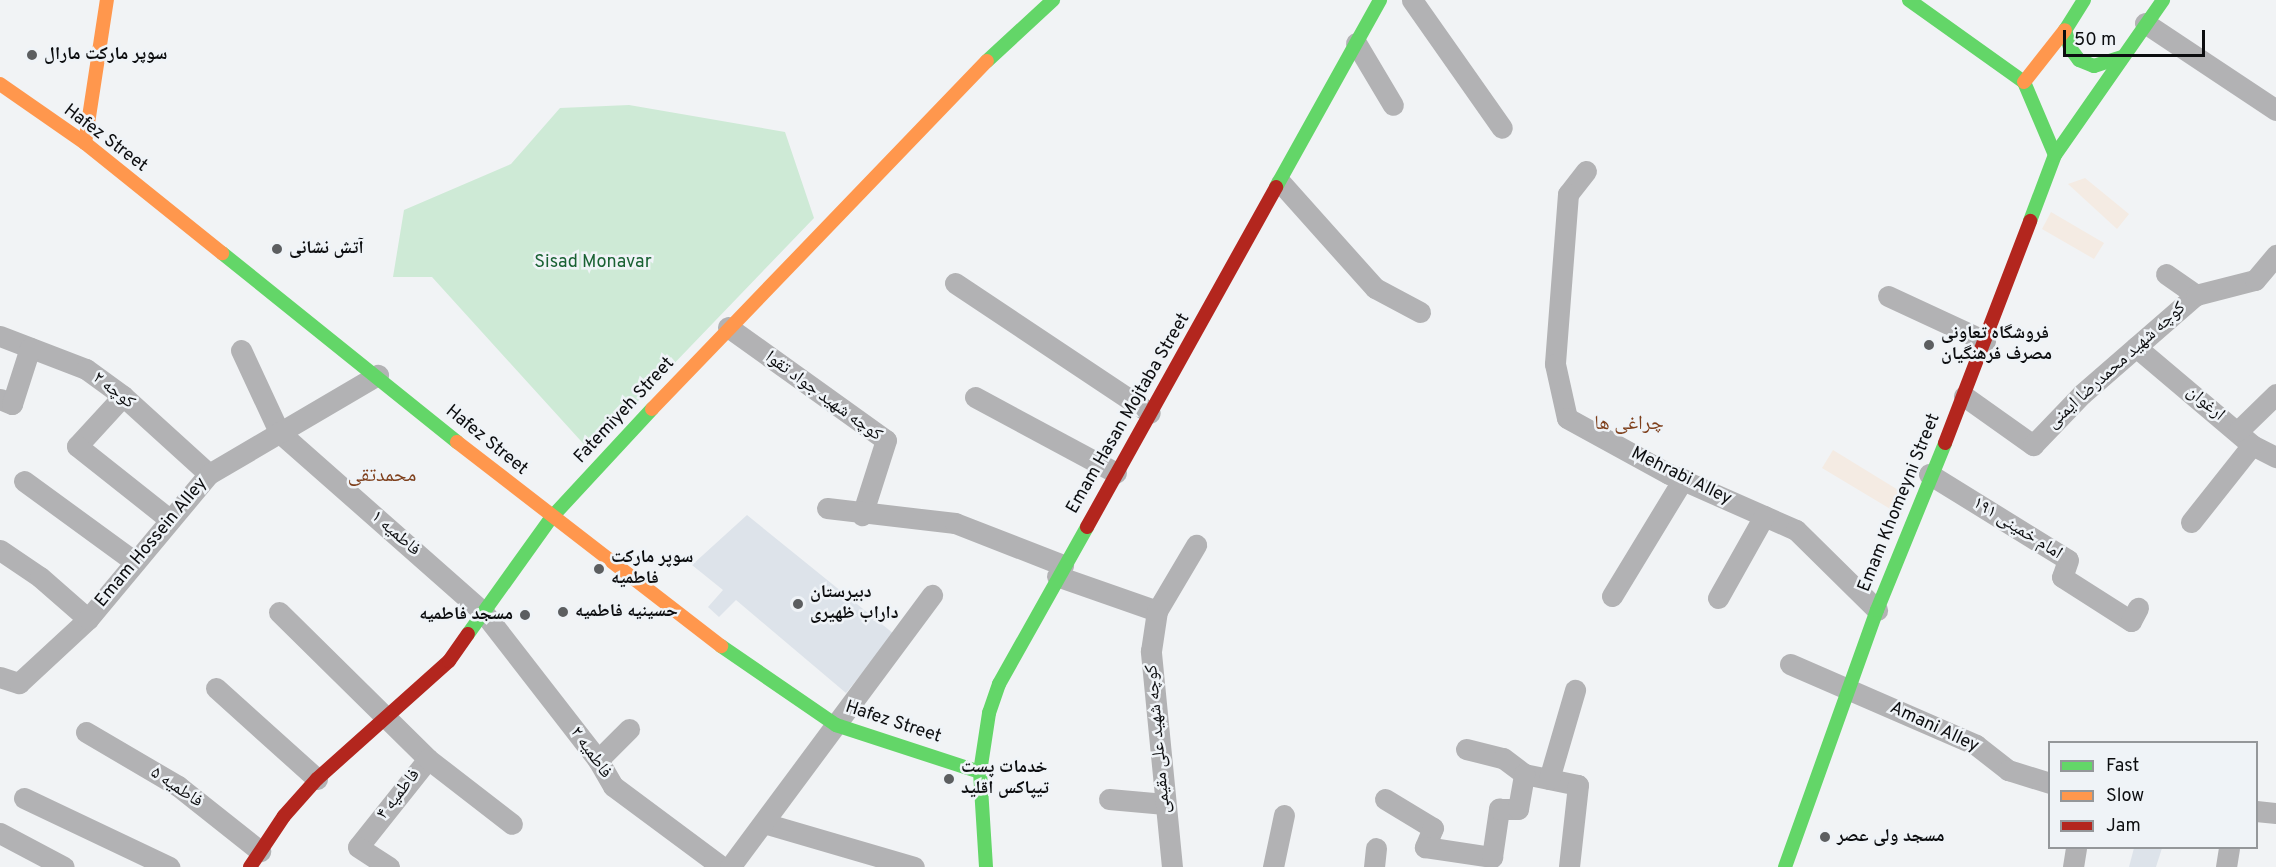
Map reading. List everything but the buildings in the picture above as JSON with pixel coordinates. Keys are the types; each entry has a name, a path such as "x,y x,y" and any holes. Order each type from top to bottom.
{"main road":[{"path":"86,143 107,0"},
{"name":"Fatemiyeh Street","path":"255,859 284,816 317,779 449,661 551,518 728,327 1022,25 1053,0"},
{"name":"Emam Hasan Mojtaba Street","path":"986,867 980,772 989,713 999,684 1060,570 1281,183 1380,0"},
{"path":"1909,0 2024,82 2055,155"},
{"path":"2024,82 2066,30 2084,0"},
{"name":"Emam Khomeyni Street","path":"1785,867 1877,610 1929,474 1964,396 2055,155 2121,57 2163,0"},
{"path":"2066,30 2070,48 2087,64 2100,65 2121,57"},
{"name":"Hafez Street","path":"0,84 86,143 378,375 551,518 772,684 837,725 980,772"}],"street":[{"path":"1412,0 1502,128"},
{"path":"2145,23 2276,110"},
{"path":"1356,43 1393,105"},
{"name":"Mehrabi Alley","path":"1586,171 1568,194 1567,205 1555,364 1567,418 1683,479 1796,530 1877,610"},
{"path":"1281,183 1375,288 1420,312"},
{"name":"کوچه شهید محمدرضا ایمنی","path":"1964,396 2033,445 2136,346 2196,295 2255,280 2276,255"},
{"path":"2166,274 2196,295"},
{"path":"955,283 1150,412"},
{"path":"1888,296 1985,341"},
{"name":"کوچه شهید جواد تقوا","path":"728,327 886,440 862,515"},
{"name":"کوچه ۲","path":"0,336 86,369 123,396 209,474"},
{"name":"ارغوان","path":"2136,346 2245,438 2276,457"},
{"path":"0,399 12,404 30,348"},
{"path":"242,350 279,432"},
{"name":"Emam Hossein Alley","path":"0,677 19,683 88,619 169,519 209,474 378,375"},
{"path":"2191,522 2276,394"},
{"path":"123,396 77,446 169,519"},
{"path":"975,397 1116,473"},
{"name":"فاطمیه ۱","path":"279,432 484,613"},
{"name":"امام خمینی ۱۹۱","path":"1929,474 2068,560 2062,577 2131,621 2139,608"},
{"path":"1612,596 1683,479"},
{"path":"24,481 135,562"},
{"path":"827,508 862,515 955,523 1060,570 1158,610"},
{"path":"1718,598 1764,516"},
{"name":"کوچه شهید علی مقیمی","path":"1172,867 1151,651 1158,610 1196,545"},
{"path":"0,549 40,577 88,619"},
{"path":"730,867 933,595"},
{"name":"فاطمیه ۴","path":"279,612 428,759 358,847 389,867"},
{"name":"فاطمیه ۲","path":"484,613 598,760 613,786 722,867"},
{"name":"Amani Alley","path":"1790,664 1976,745 2008,770 2048,783"},
{"path":"216,688 317,779"},
{"path":"1549,779 1575,690"},
{"path":"598,760 629,729"},
{"name":"فاطمیه ۵","path":"86,732 178,786 255,859"},
{"path":"1466,748 1503,758 1524,774 1578,785 1569,867"},
{"path":"428,759 512,824"},
{"path":"1385,799 1433,828 1425,847 1492,857 1499,809 1518,809 1524,774"},
{"path":"24,798 169,867"},
{"path":"1110,798 1165,804"},
{"path":"2258,812 2276,813"},
{"path":"1273,867 1284,815"},
{"path":"764,823 890,864 914,867"},
{"path":"0,833 64,867"},
{"path":"2073,867 2076,849"},
{"path":"2226,867 2229,849"}],"shaded area":[{"path":"2085,178 2129,214 2117,229 2068,184"},
{"path":"2051,212 2104,243 2094,259 2042,229"},
{"path":"1833,450 1908,496 1902,516 1822,468"},
{"name":"دبیرستان داراب ظهیری","path":"747,515 894,634 846,693 736,600 719,617 708,607 723,590 692,565"},
{"path":"2134,849 2162,849 2156,867 2129,867"}],"green space":[{"name":"Sisad Monavar","path":"629,105 785,132 814,218 590,451 432,277 393,277 404,210 511,164 560,108"}],"traffic: fast":[{"path":"987,61 1053,0"},
{"path":"1276,187 1380,0"},
{"path":"1909,0 2024,82"},
{"path":"2084,0 2065,30 2070,48 2079,60 2094,66 2121,57"},
{"path":"2030,221 2055,155 2163,0"},
{"path":"2024,82 2055,155"},
{"path":"222,253 457,442"},
{"path":"468,634 551,518 652,409"},
{"path":"1785,867 1877,610 1945,443"},
{"path":"986,867 980,772 989,713 999,684 1087,527"},
{"path":"721,646 836,725 980,772"}],"traffic: slow":[{"path":"85,143 107,0"},
{"path":"2024,82 2065,30"},
{"path":"652,409 987,61"},
{"path":"0,84 85,143 222,253"},
{"path":"457,442 721,646"}],"traffic: jam":[{"path":"1087,527 1276,187"},
{"path":"1945,443 2030,221"},
{"path":"250,867 284,816 317,779 449,661 468,634"}],"place":[{"name":"سوپر مارکت مارال","path":"32,55"},
{"name":"آتش نشانی","path":"277,249"},
{"name":"فروشگاه تعاونی مصرف فرهنگیان","path":"1929,345"},
{"name":"سوپر مارکت فاطمیه","path":"599,569"},
{"name":"دبیرستان داراب ظهیری","path":"798,604"},
{"name":"حسینیه فاطمیه","path":"563,612"},
{"name":"مسجد فاطمیه","path":"525,615"},
{"name":"خدمات پست تیپاکس اقلید","path":"949,779"},
{"name":"مسجد ولی عصر","path":"1825,837"}],"district":[{"name":"چراغی ها","path":"1629,424"},
{"name":"محمدتقی","path":"382,476"}]}
